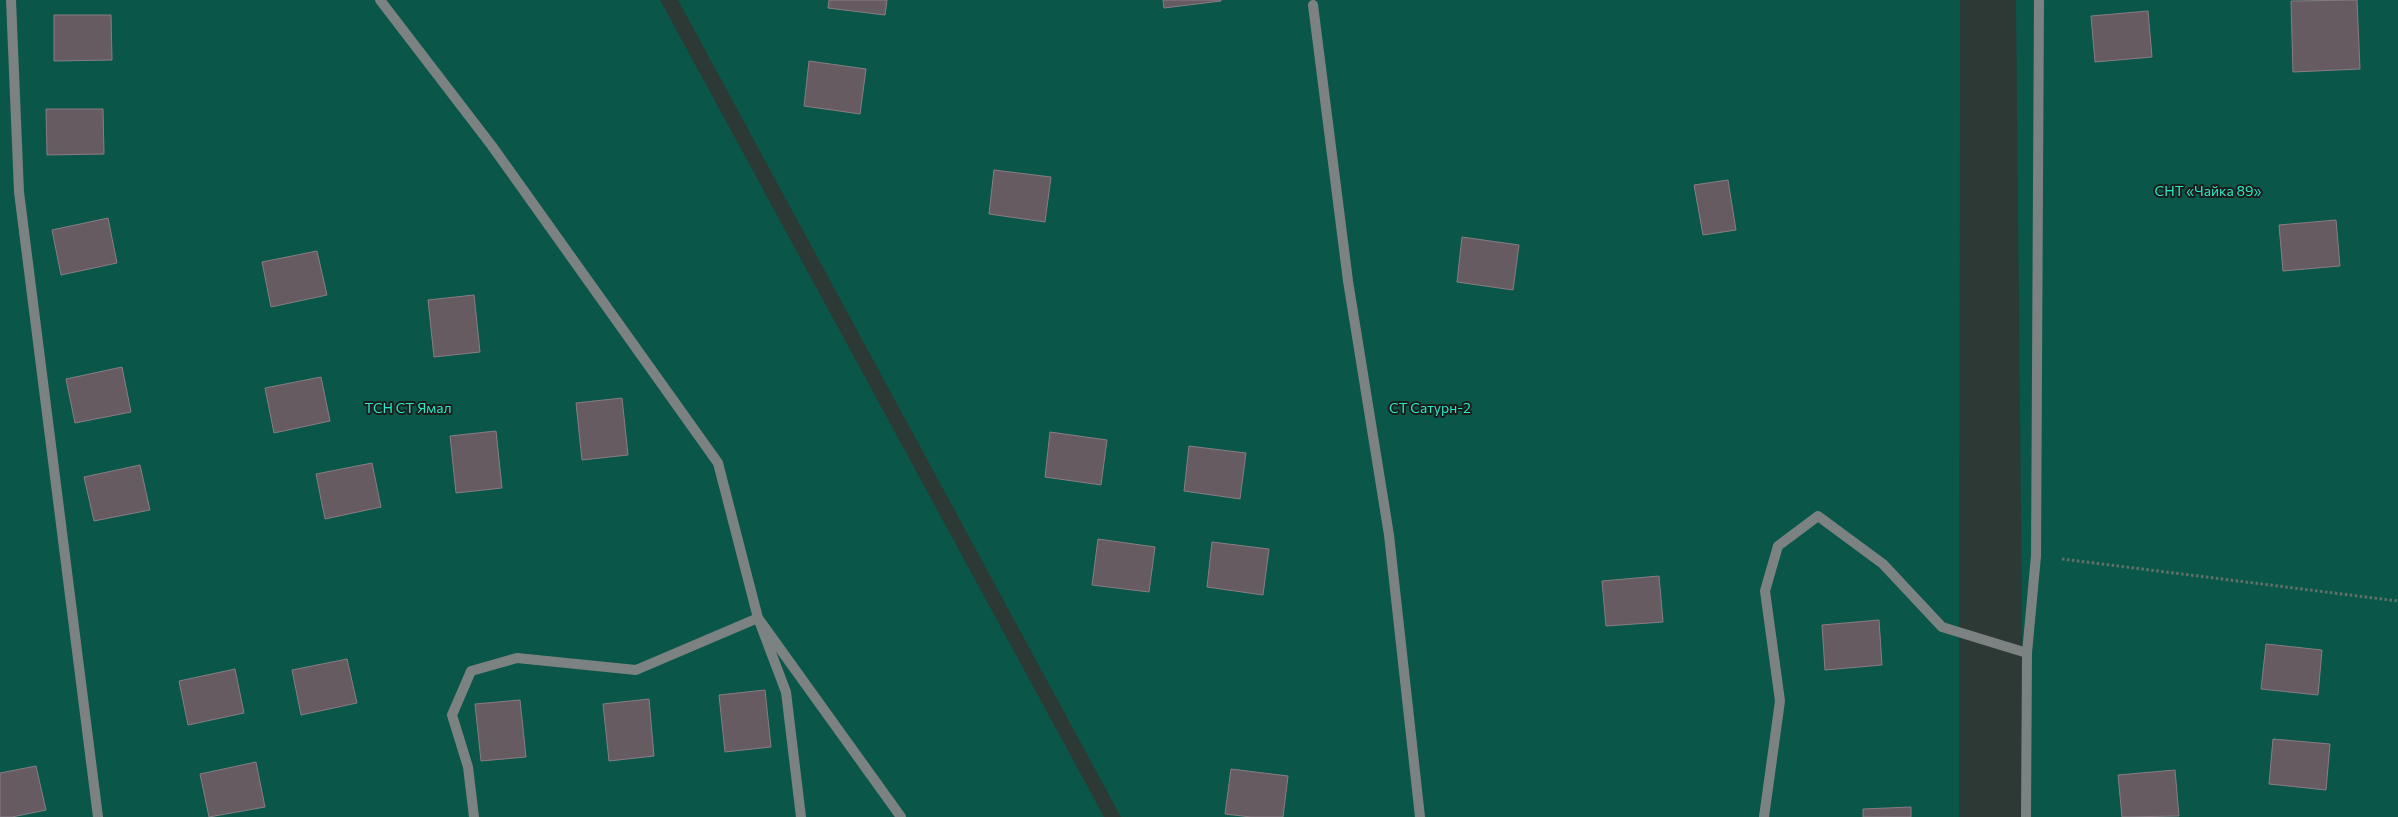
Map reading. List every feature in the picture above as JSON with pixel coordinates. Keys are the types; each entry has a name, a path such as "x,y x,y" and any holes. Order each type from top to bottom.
{"street":[{"path":"11,0 19,192 98,817"},
{"path":"380,0 492,146 718,463 758,618 786,692 801,817"},
{"path":"2026,817 2027,653 2036,556 2038,0"},
{"path":"1313,4 1348,281 1389,535 1420,817"},
{"path":"1764,817 1780,701 1765,591 1778,546 1818,516 1883,564 1942,627 2027,653"},
{"path":"474,817 468,767 452,715 471,671 517,658 636,670 758,618"},
{"path":"758,618 900,817"}],"path":[{"path":"2036,556 2398,601"}],"green space":[{"name":"ТСН СТ Ямал","path":"0,0 660,0 1104,817 0,817"},
{"name":"СТ Сатурн-2","path":"678,0 1960,0 1959,817 1121,817"},
{"name":"СНТ «Чайка 89»","path":"2016,0 2398,0 2398,817 2024,817"}],"building":[{"path":"829,0 887,0 885,15 828,8"},
{"path":"1163,0 1221,0 1221,1 1164,8"},
{"path":"2357,0 2360,69 2293,72 2291,1"},
{"path":"2148,11 2152,57 2095,62 2091,16"},
{"path":"54,15 111,15 112,60 54,61"},
{"path":"809,61 866,69 860,114 804,106"},
{"path":"46,109 103,109 104,154 47,155"},
{"path":"994,170 1051,177 1045,222 989,214"},
{"path":"1728,180 1736,230 1703,235 1694,185"},
{"path":"108,218 117,263 61,275 52,230"},
{"path":"2336,220 2340,266 2283,271 2279,225"},
{"path":"1462,237 1519,245 1513,290 1457,282"},
{"path":"317,251 327,295 271,307 262,262"},
{"path":"474,295 480,352 434,357 428,300"},
{"path":"122,367 131,412 75,423 66,379"},
{"path":"321,377 330,421 274,433 265,388"},
{"path":"622,398 628,455 582,460 576,403"},
{"path":"496,431 502,488 456,493 450,436"},
{"path":"1050,432 1107,440 1101,485 1045,477"},
{"path":"1189,446 1246,453 1240,499 1184,491"},
{"path":"372,463 381,507 325,519 316,474"},
{"path":"140,465 150,510 94,521 84,477"},
{"path":"1098,539 1155,547 1149,592 1092,585"},
{"path":"1212,542 1269,549 1263,595 1207,587"},
{"path":"1659,576 1663,622 1606,626 1602,581"},
{"path":"1879,620 1882,665 1825,670 1822,625"},
{"path":"2266,644 2322,650 2318,695 2261,689"},
{"path":"347,659 357,703 301,715 292,670"},
{"path":"235,669 244,713 188,725 179,681"},
{"path":"765,690 771,747 725,752 719,695"},
{"path":"649,699 654,756 609,761 603,704"},
{"path":"520,700 526,757 481,761 475,704"},
{"path":"2273,739 2330,744 2326,790 2269,784"},
{"path":"256,762 265,807 209,817 200,774"},
{"path":"36,766 46,810 12,817 0,817 0,773"},
{"path":"1231,769 1288,776 1283,817 1251,817 1225,814"},
{"path":"2175,770 2179,816 2122,817 2118,775"},
{"path":"1911,807 1911,817 1863,817 1863,809"}]}
